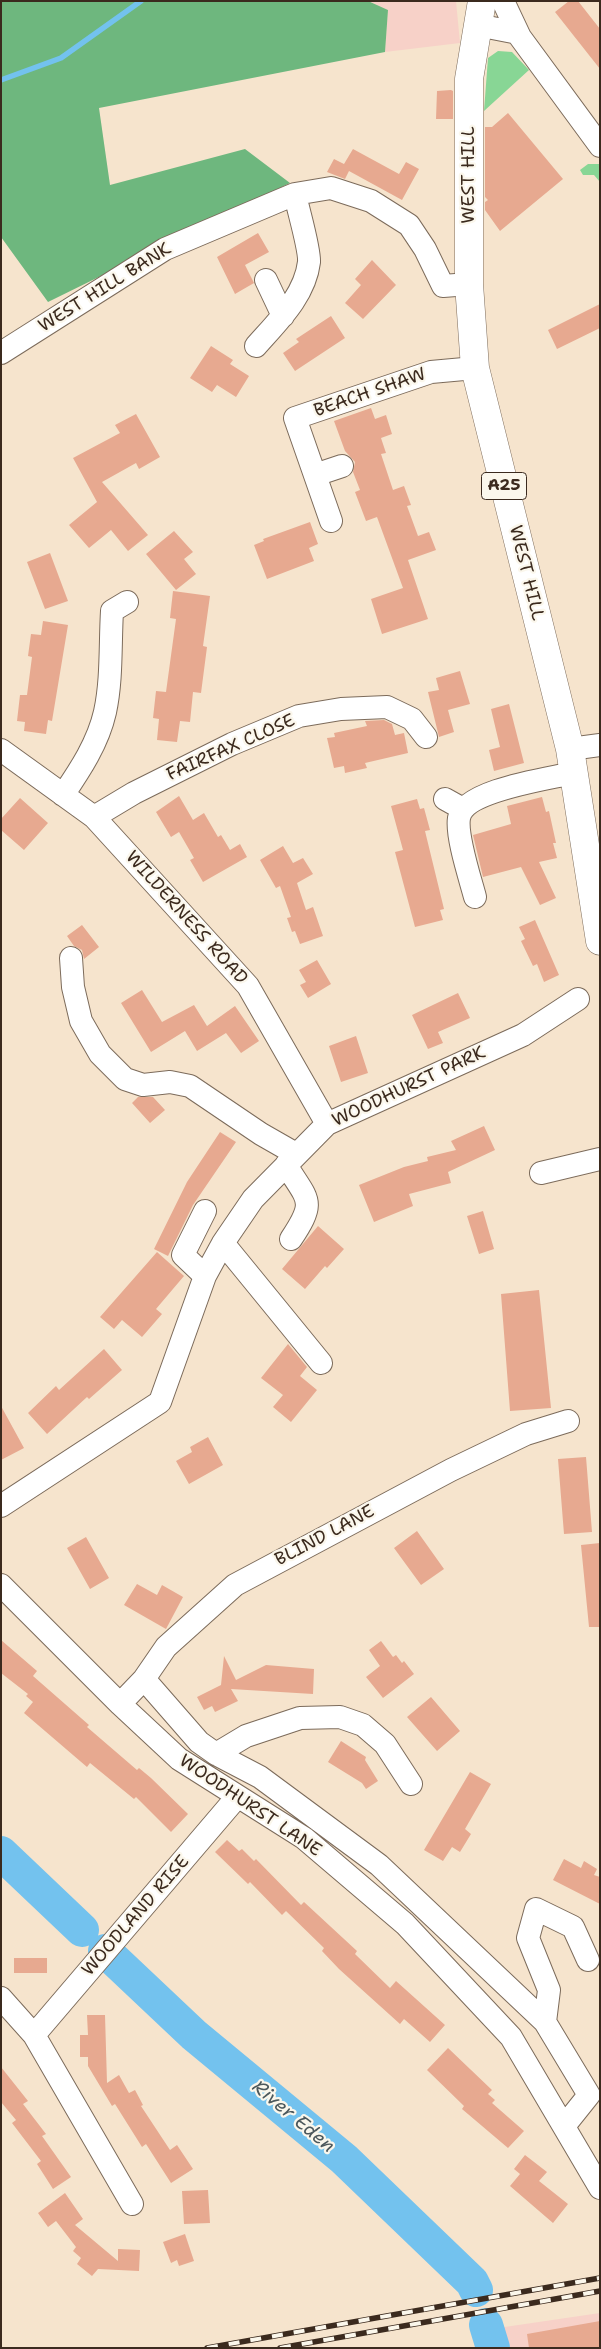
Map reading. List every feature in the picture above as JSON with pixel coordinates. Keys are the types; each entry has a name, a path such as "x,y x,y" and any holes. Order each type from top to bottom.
{"main road":[{"name":"WEST HILL","path":"480,13 469,79 469,284 475,368 571,761 600,941"}],"street":[{"path":"503,1 518,33 600,146"},
{"path":"480,13 518,33"},
{"name":"WEST HILL BANK","path":"1,353 165,249 295,194 331,188 371,201 409,225 425,249 443,286 469,284"},
{"path":"256,346 283,316 300,291 309,261 295,194"},
{"path":"266,280 283,316"},
{"name":"BEACH SHAW","path":"331,521 295,418 431,372 475,368"},
{"path":"315,475 342,466"},
{"path":"62,795 82,768 104,715 110,670 111,607"},
{"name":"FAIRFAX CLOSE","path":"94,817 134,793 232,744 299,716 341,709 387,707 412,719 426,737"},
{"path":"475,897 458,829 459,815 454,804 468,803 571,761 600,745"},
{"name":"WILDERNESS ROAD","path":"1,750 94,817 248,986 327,1124"},
{"path":"72,958 73,987 81,1021 100,1054 125,1078 143,1084 170,1082 190,1086 261,1134 291,1159 308,1202 306,1216 291,1239"},
{"name":"WOODHURST PARK","path":"1,1506 160,1402 205,1276 223,1243 253,1199 327,1124 523,1035 578,999"},
{"path":"541,1173 600,1159"},
{"path":"205,1211 183,1255 205,1276"},
{"path":"223,1243 321,1363"},
{"name":"BLIND LANE","path":"120,1704 144,1679 166,1647 235,1585 451,1470 526,1434 568,1421"},
{"name":"WOODHURST LANE","path":"1,1585 120,1704 179,1759 304,1838 405,1924 511,2037 565,2125 600,2188"},
{"name":"WOODHURST LANE","path":"144,1679 199,1742 216,1754 260,1777 379,1865 545,2022 589,2095 565,2125"},
{"path":"216,1754 246,1736 300,1718 340,1717 363,1725 385,1744 411,1784"},
{"name":"WOODLAND RISE","path":"34,2035 238,1797"},
{"path":"545,2022 549,1990 528,1938 536,1909 573,1927 588,1960"},
{"path":"1,1998 34,2035 132,2204"}],"shaded area":[{"path":"368,1 456,1 460,43 385,52 388,10"},
{"path":"600,2313 600,2348 511,2348 491,2329"}],"green space":[{"path":"1,1 368,1 388,10 385,52 99,108 110,185 245,149 290,183 48,302 1,237"},
{"path":"498,51 512,52 529,70 484,111 488,58"},
{"path":"588,164 600,164 600,182 594,175 583,175 580,170"}],"building":[{"path":"569,1 578,1 600,29 600,69 555,12"},
{"path":"437,91 453,91 453,119 436,119"},
{"path":"508,113 563,179 500,231 485,210 485,202 488,200 485,197 485,127 492,127"},
{"path":"353,149 399,174 406,162 419,169 402,200 349,171 345,179 327,172 334,159 344,164"},
{"path":"258,233 269,252 245,265 254,283 235,294 217,257"},
{"path":"372,260 396,285 363,319 345,303 361,285 355,279"},
{"path":"600,304 600,328 557,349 548,330"},
{"path":"331,316 345,338 295,371 283,353 299,342 296,339"},
{"path":"211,346 233,360 230,364 249,376 236,397 217,385 212,392 190,378"},
{"path":"371,408 375,419 386,415 392,434 381,438 386,453 381,454 393,490 404,486 411,505 407,506 418,536 429,532 436,550 408,560 428,619 382,634 371,599 403,588 377,517 366,521 355,492 360,490 353,472 355,462 345,451 334,421"},
{"path":"136,414 160,457 139,469 136,463 102,482 148,535 128,551 111,530 89,548 69,525 97,502 73,458 120,433 115,425"},
{"path":"310,522 318,544 309,548 314,561 267,579 254,545 264,541 263,539"},
{"path":"174,531 193,552 184,559 196,574 176,590 146,554"},
{"path":"50,553 68,601 45,609 27,562"},
{"path":"173,591 210,596 203,646 207,647 201,693 193,692 190,722 180,721 177,742 157,740 159,719 153,718 156,691 166,692 176,619 170,618"},
{"path":"43,621 68,625 52,721 48,720 46,734 24,731 25,722 17,721 20,695 27,695 32,657 28,656 31,634 41,635"},
{"path":"460,671 470,704 448,710 454,732 439,737 428,692 439,690 436,678"},
{"path":"509,704 524,763 494,771 489,750 500,747 491,709"},
{"path":"384,720 392,724 395,735 404,733 408,753 365,763 367,768 345,773 344,766 334,768 327,738 335,737 334,733 367,726 365,721"},
{"path":"179,796 193,820 204,813 218,837 221,835 230,850 240,844 247,857 203,882 190,860 194,858 179,832 171,837 156,812"},
{"path":"542,797 546,812 549,811 556,843 553,843 557,858 539,862 556,898 540,905 521,867 483,877 473,835 511,824 507,806"},
{"path":"20,798 48,823 24,850 1,830 1,819"},
{"path":"417,799 420,809 424,808 430,830 425,831 444,909 440,910 443,920 415,927 395,852 403,850 391,806"},
{"path":"283,846 293,863 303,858 313,874 297,883 306,910 313,907 323,936 300,944 295,931 292,932 287,918 291,917 280,886 276,888 260,860"},
{"path":"535,920 559,975 544,982 537,964 533,966 521,941 525,939 519,927"},
{"path":"82,925 99,947 84,959 82,950 74,946 67,936"},
{"path":"317,960 331,984 308,998 300,985 306,982 299,970"},
{"path":"142,990 162,1022 194,1005 207,1026 235,1006 259,1041 241,1053 226,1033 197,1051 185,1031 151,1052 121,1003"},
{"path":"458,993 470,1018 438,1032 443,1043 428,1049 412,1015"},
{"path":"356,1036 368,1073 341,1082 329,1046"},
{"path":"138,1097 153,1097 165,1110 150,1123 132,1103"},
{"path":"484,1126 495,1150 448,1172 451,1183 409,1194 413,1206 374,1222 359,1185 404,1167 428,1161 427,1157 456,1150 451,1141"},
{"path":"220,1132 236,1142 193,1205 168,1256 154,1249 187,1182"},
{"path":"483,1211 494,1249 479,1254 467,1216"},
{"path":"318,1226 344,1249 327,1268 325,1266 305,1289 282,1269"},
{"path":"157,1252 184,1276 156,1309 162,1314 142,1337 122,1320 114,1329 100,1317"},
{"path":"539,1290 551,1408 510,1411 501,1294"},
{"path":"288,1344 307,1367 300,1376 317,1390 291,1422 273,1407 283,1395 261,1378"},
{"path":"104,1349 122,1370 89,1399 87,1397 47,1434 28,1413 56,1386 59,1390"},
{"path":"1,1406 24,1448 1,1460"},
{"path":"208,1437 223,1465 189,1484 176,1461 192,1452 190,1447"},
{"path":"586,1457 592,1532 564,1534 558,1459"},
{"path":"417,1531 444,1569 421,1585 394,1548"},
{"path":"86,1537 109,1578 90,1589 67,1548"},
{"path":"600,1543 600,1627 589,1627 581,1545"},
{"path":"137,1584 157,1595 162,1585 183,1597 166,1629 124,1605"},
{"path":"1,1640 37,1671 33,1676 89,1725 87,1727 137,1770 139,1768 151,1778 188,1814 171,1832 136,1797 134,1799 90,1763 87,1767 24,1713 33,1702 26,1696 28,1694 1,1673"},
{"path":"381,1641 393,1657 396,1655 402,1663 404,1661 414,1674 383,1698 366,1677 380,1666 369,1650"},
{"path":"224,1656 236,1680 266,1665 314,1669 313,1694 231,1689 238,1701 215,1712 212,1706 204,1710 197,1697 221,1685"},
{"path":"431,1697 460,1731 437,1751 407,1717"},
{"path":"341,1741 366,1757 365,1760 378,1781 366,1789 362,1783 328,1762"},
{"path":"470,1772 491,1784 465,1829 471,1834 460,1852 452,1847 443,1861 424,1850"},
{"path":"227,1840 239,1851 242,1849 254,1861 256,1859 301,1905 304,1902 357,1951 355,1954 390,1988 396,1981 445,2025 430,2042 404,2019 400,2024 339,1969 322,1951 324,1948 286,1911 282,1915 250,1882 248,1884 215,1852"},
{"path":"564,1859 581,1868 584,1861 597,1869 594,1875 600,1877 600,1904 553,1880"},
{"path":"14,1958 47,1958 47,1973 14,1973"},
{"path":"87,2015 105,2015 107,2083 119,2075 129,2093 135,2090 143,2105 141,2106 170,2150 177,2145 193,2169 171,2183 146,2144 142,2147 115,2104 112,2106 88,2066 88,2057 80,2057 80,2035 88,2035"},
{"path":"448,2048 492,2090 488,2094 495,2100 492,2103 524,2131 508,2148 462,2109 464,2106 427,2070"},
{"path":"1,2067 28,2101 23,2104 46,2134 42,2136 71,2177 53,2189 37,2164 41,2161 12,2123 16,2120 1,2102"},
{"path":"525,2155 547,2172 539,2181 568,2204 553,2223 510,2186 520,2174 514,2169"},
{"path":"208,2190 210,2223 184,2224 182,2191"},
{"path":"65,2193 83,2219 75,2225 118,2261 118,2249 140,2250 139,2271 98,2269 92,2276 77,2264 81,2258 73,2251 76,2247 56,2221 48,2227 38,2213"},
{"path":"185,2234 194,2261 179,2266 177,2260 171,2263 163,2242"},
{"path":"600,2321 600,2348 529,2348 527,2334"}],"waterway":[{"path":"1,80 61,58 141,1"},
{"name":"River Eden","path":"1,1853 82,1930"},
{"name":"River Eden","path":"105,1951 194,2035 344,2159 472,2282 476,2290"},
{"name":"River Eden","path":"486,2325 493,2348"}],"railway":[{"path":"207,2348 600,2278"},
{"path":"280,2348 600,2291"}]}
